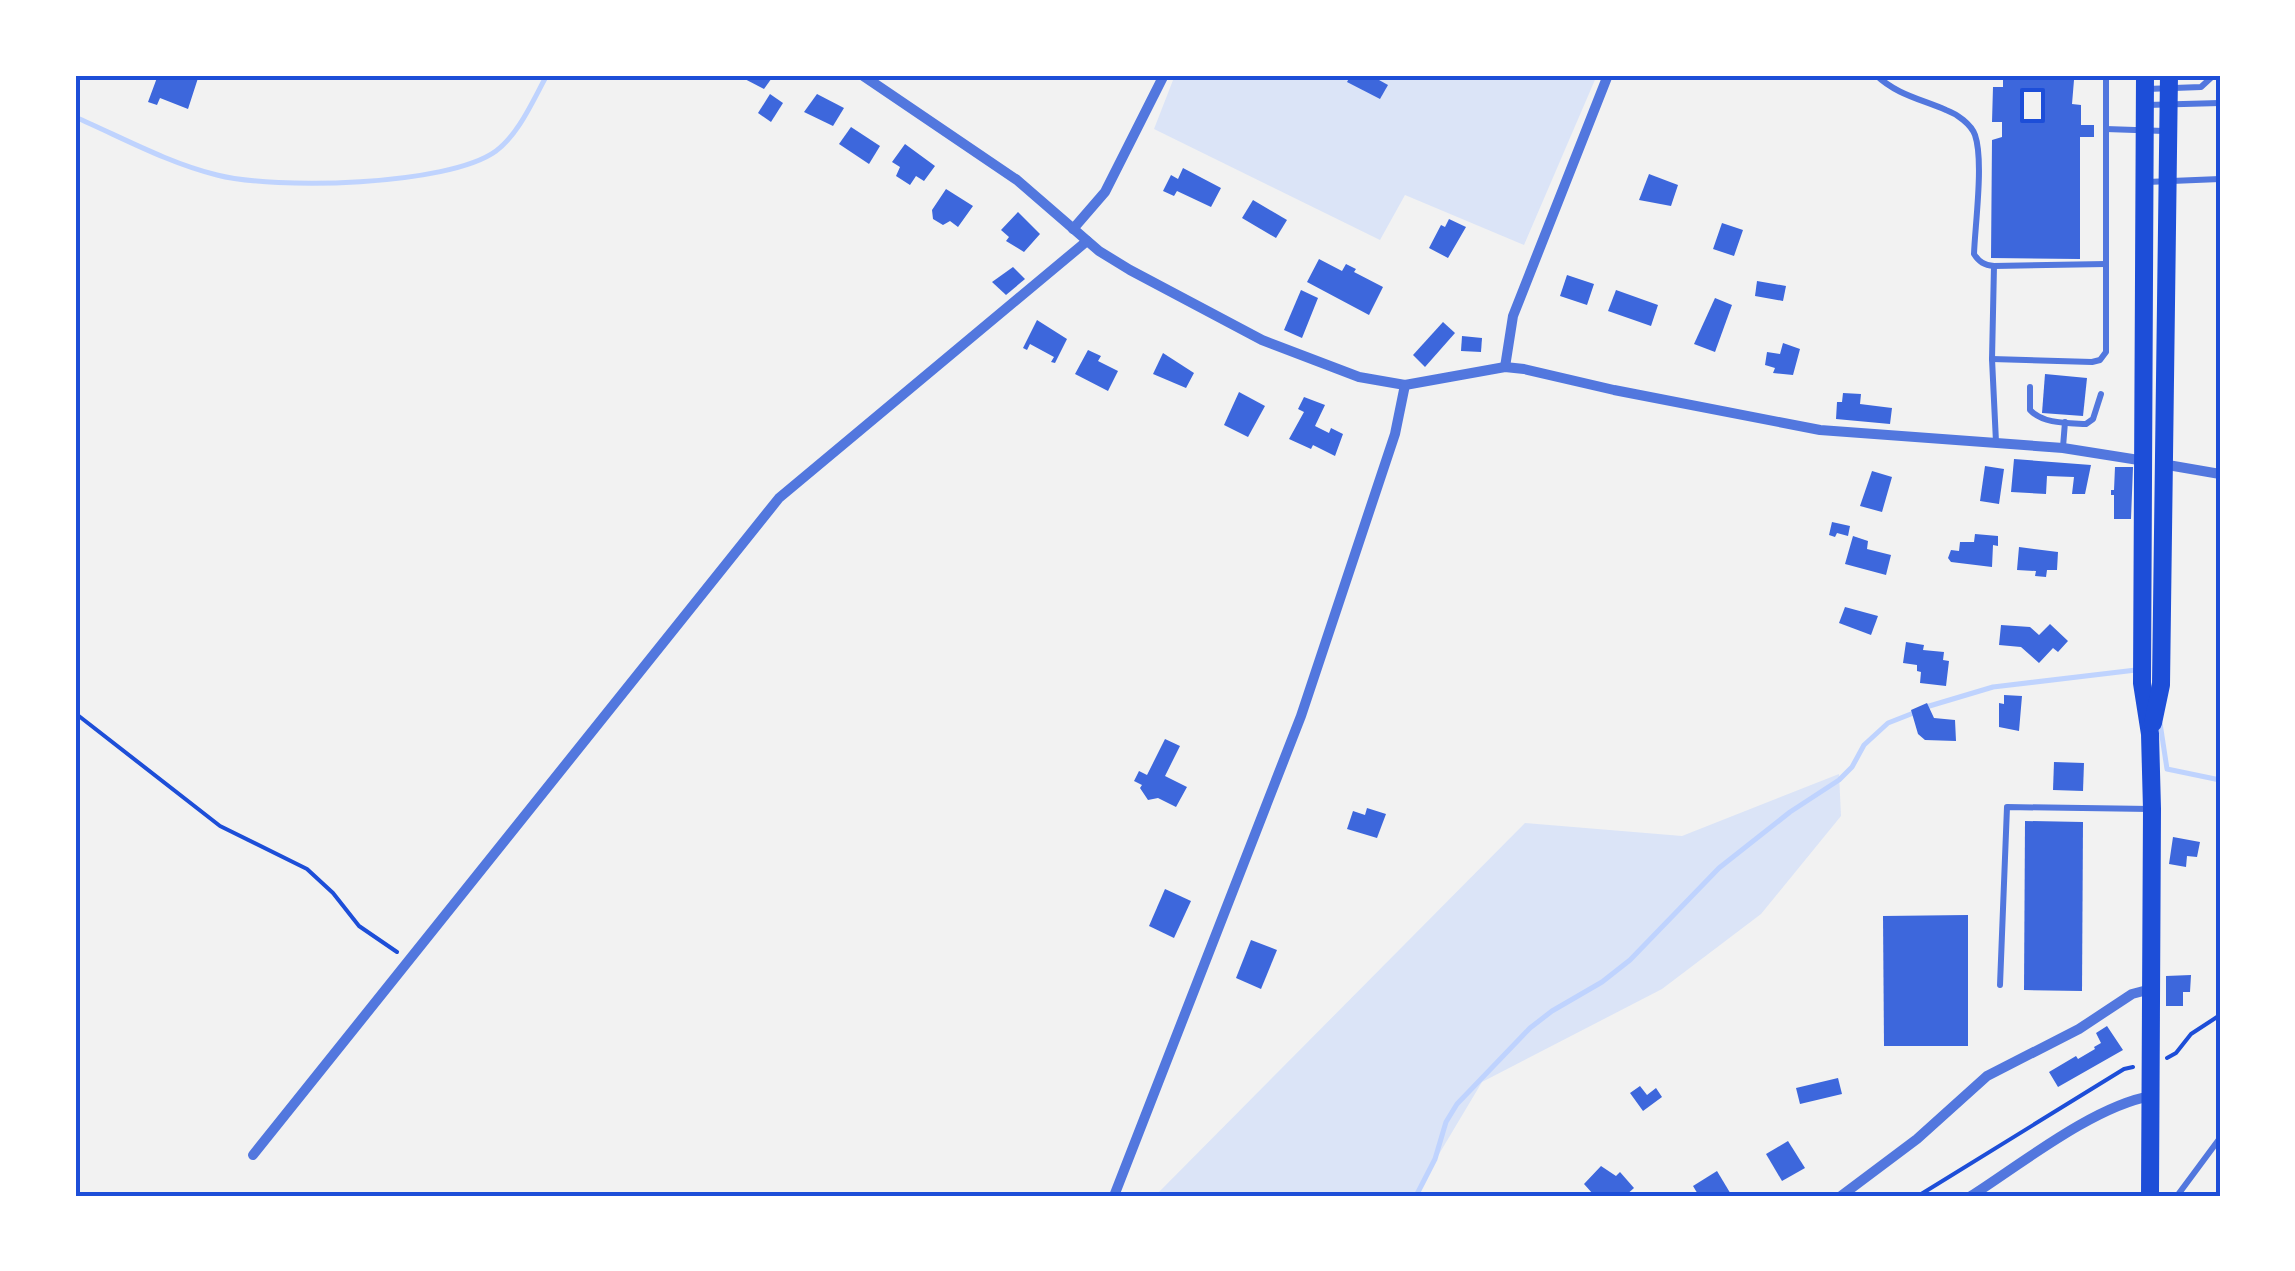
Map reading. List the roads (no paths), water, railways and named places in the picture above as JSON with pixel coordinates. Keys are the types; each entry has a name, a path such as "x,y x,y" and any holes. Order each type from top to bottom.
{"main road":[{"path":"2145,90 2142,684 2150,734 2152,809 2150,1196"},
{"path":"2150,734 2161,686 2168,90"}],"street":[{"path":"862,75 1017,180 1087,240 1130,270 1262,340 1332,369 1405,385 1506,367 1820,430 2063,448 2220,474"},
{"path":"1073,228 1104,192 1164,75"},
{"path":"1506,367 1513,316 1608,75"},
{"path":"252,1155 780,498 1087,240"},
{"path":"1114,1196 1302,716 1395,434 1405,385"},
{"path":"1841,1196 1916,1140 1987,1076 2070,1034 2132,994 2152,989"},
{"path":"1971,1196 2100,1115 2126,1102 2151,1096"}],"lane":[{"path":"1876,75 1911,98 1948,111 1964,121 1974,134 1978,156 1974,254 1984,264 2106,264"},
{"path":"1992,359 2100,360 2106,352 2106,75"},
{"path":"2145,90 2201,87 2214,75"},
{"path":"2145,90 2168,90 2220,102"},
{"path":"2106,128 2168,131"},
{"path":"2145,182 2220,178"},
{"path":"1994,266 1992,359 1996,444"},
{"path":"2030,387 2030,410 2034,415 2065,422 2086,424 2093,419 2101,394"},
{"path":"2063,448 2065,422"},
{"path":"2000,985 2007,808 2152,809"},
{"path":"2177,1196 2220,1138"}],"waterway":[{"path":"75,117 163,157 217,175 278,182 360,182 440,172 473,163 496,151 519,126 547,75"},
{"path":"1926,707 1993,687 2136,670"},
{"path":"1416,1196 1457,1104 1530,1028 1630,960 1719,868 1790,812 1839,780 1852,767 1864,745 1888,723 1916,712"},
{"path":"2160,723 2167,769 2220,780"}]}
